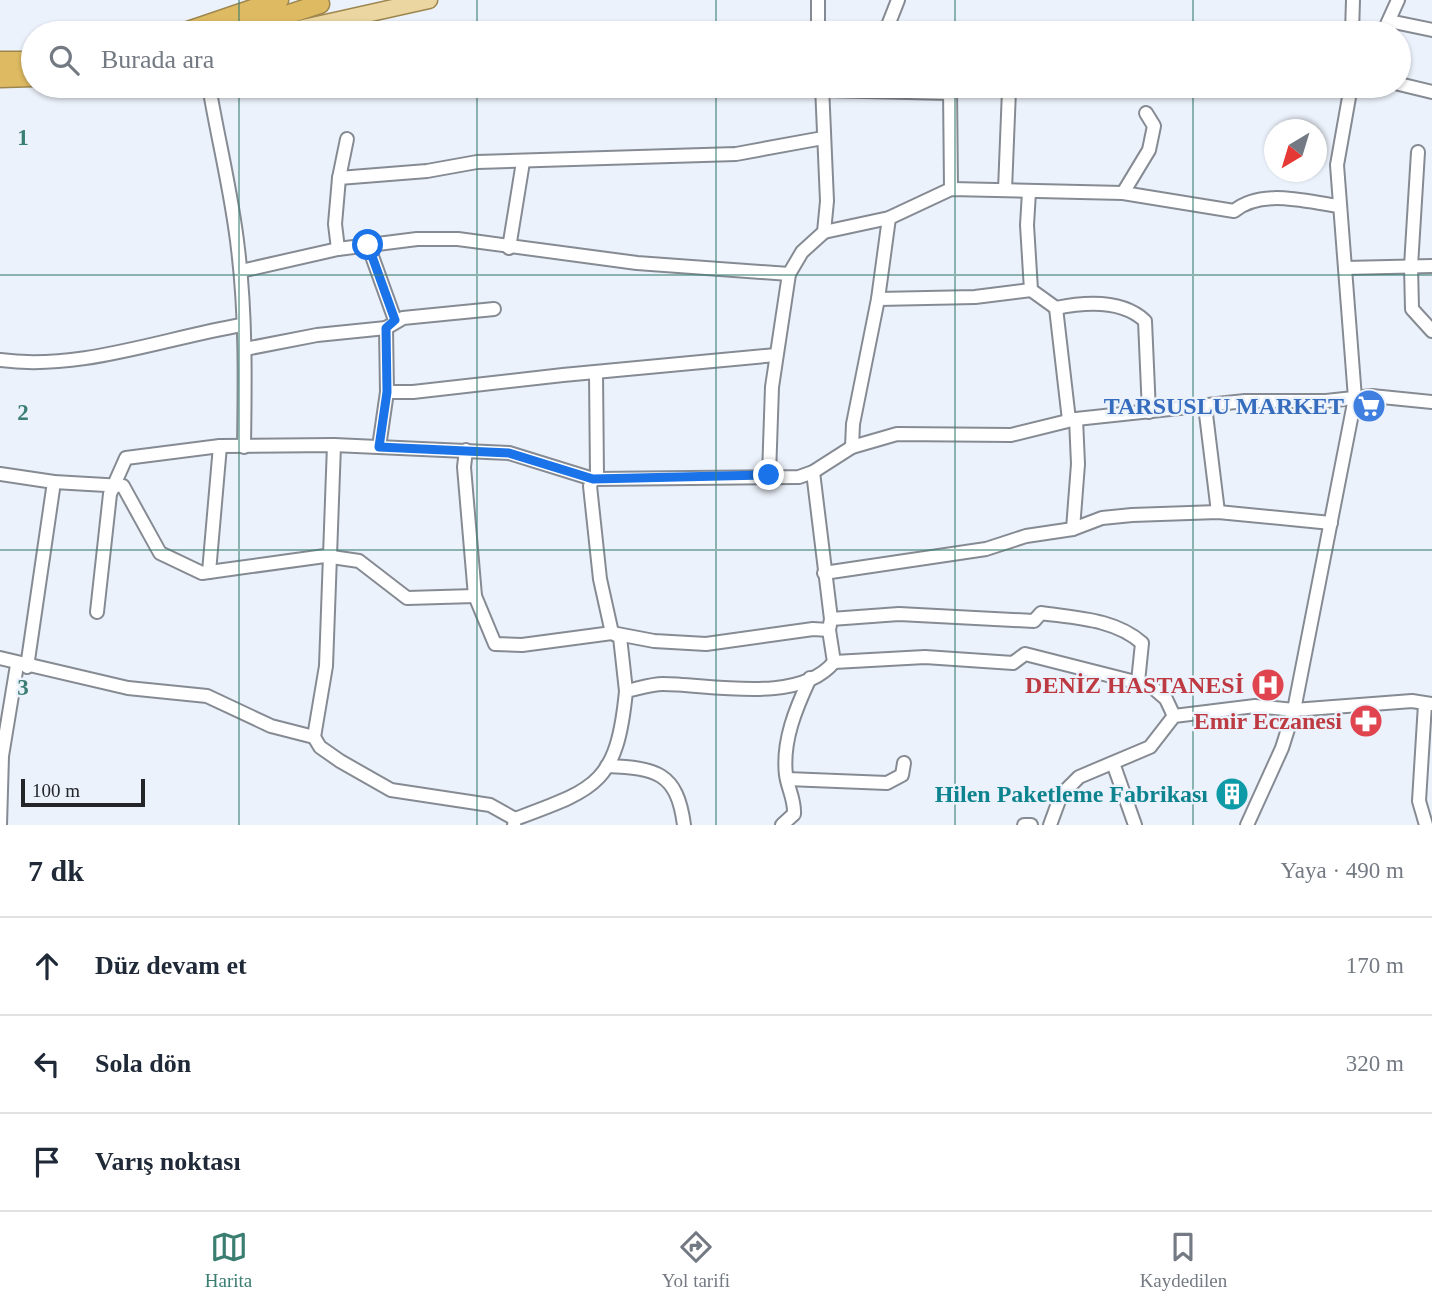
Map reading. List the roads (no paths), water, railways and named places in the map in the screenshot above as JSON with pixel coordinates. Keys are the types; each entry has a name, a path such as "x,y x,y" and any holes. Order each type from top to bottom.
{"highway":[{"path":"217,21 279,0"},
{"path":"268,21 326,2"},
{"path":"0,61 21,61"},
{"path":"0,78 21,77"}],"main road":[{"path":"335,21 429,0"}],"street":[{"path":"818,0 818,21"},
{"path":"890,21 898,0"},
{"path":"1352,21 1353,0"},
{"path":"1389,21 1398,0"},
{"path":"1411,26 1432,30"},
{"path":"1411,87 1432,92"},
{"path":"211,98 231,199 240,271 245,349 244,447"},
{"path":"822,98 827,201 824,232"},
{"path":"950,98 951,189"},
{"path":"1005,190 1009,98"},
{"path":"1247,825 1282,748 1294,710 1355,398 1337,165 1349,98"},
{"path":"1123,193 1149,150 1154,126 1146,113"},
{"path":"338,178 427,171 477,162 736,154 823,138"},
{"path":"338,249 335,204 347,139"},
{"path":"1419,152 1411,266 1412,309 1432,331"},
{"path":"509,248 523,162"},
{"path":"769,475 776,355 789,274 802,252 824,232 889,218 951,189 1123,193 1234,211 1247,200 1283,198 1339,206"},
{"path":"1029,192 1027,225 1031,290"},
{"path":"852,447 853,424 878,299 889,218"},
{"path":"240,271 338,249 416,239 457,239 636,263 789,274"},
{"path":"368,245 391,324 387,392 379,447"},
{"path":"1345,268 1432,266"},
{"path":"878,299 975,297 1031,290 1056,308 1078,464 1073,529"},
{"path":"1056,308 1080,303 1124,307 1145,321 1149,412"},
{"path":"245,349 317,335 494,309"},
{"path":"0,360 43,362 99,354 242,325"},
{"path":"387,392 413,393 776,355"},
{"path":"596,373 595,478 590,486 600,579 612,633"},
{"path":"97,612 104,535 113,486 125,458 220,446 334,444 509,453 595,478 769,475 799,477 813,472 852,447 897,434 1011,435 1073,420 1234,401 1372,396 1432,402"},
{"path":"1206,406 1218,512"},
{"path":"334,444 326,666 314,737 320,747 340,761 391,790 490,805 514,822 579,795 596,782 607,766 622,724 626,691 620,636 612,633"},
{"path":"209,572 220,446"},
{"path":"466,450 464,467 475,596 495,644 522,645 612,633 695,644 729,642 900,614 1034,621 1041,613 1097,621 1128,631 1142,643 1138,682"},
{"path":"813,472 834,662"},
{"path":"0,474 54,482 123,486 160,553 202,573 295,558 332,556 359,561 407,598 475,596"},
{"path":"0,825 2,756 22,666 54,482"},
{"path":"824,573 986,549 1026,536 1073,529 1102,519 1218,512 1331,523"},
{"path":"626,691 660,684 769,690 810,678 834,662 925,657 1013,663 1025,654 1151,686 1166,699 1174,716"},
{"path":"0,659 128,688 207,696 271,726 314,737"},
{"path":"789,824 794,814 787,779 792,717 810,678"},
{"path":"1050,825 1061,795 1079,776 1150,747 1174,716 1248,706 1294,710 1412,701 1429,704 1419,801 1426,825"},
{"path":"787,779 887,783 902,775 905,763"},
{"path":"1113,763 1135,825"},
{"path":"607,766 646,768 660,775 675,788 681,800 684,825"},
{"path":"1024,825 1031,825"}],"place":[{"name":"TARSUSLU MARKET","path":"1369,406"},
{"name":"DENİZ HASTANESİ","path":"1268,685"},
{"name":"Emir Eczanesi","path":"1366,721"},
{"name":"Hilen Paketleme Fabrikası","path":"1232,794"}]}
